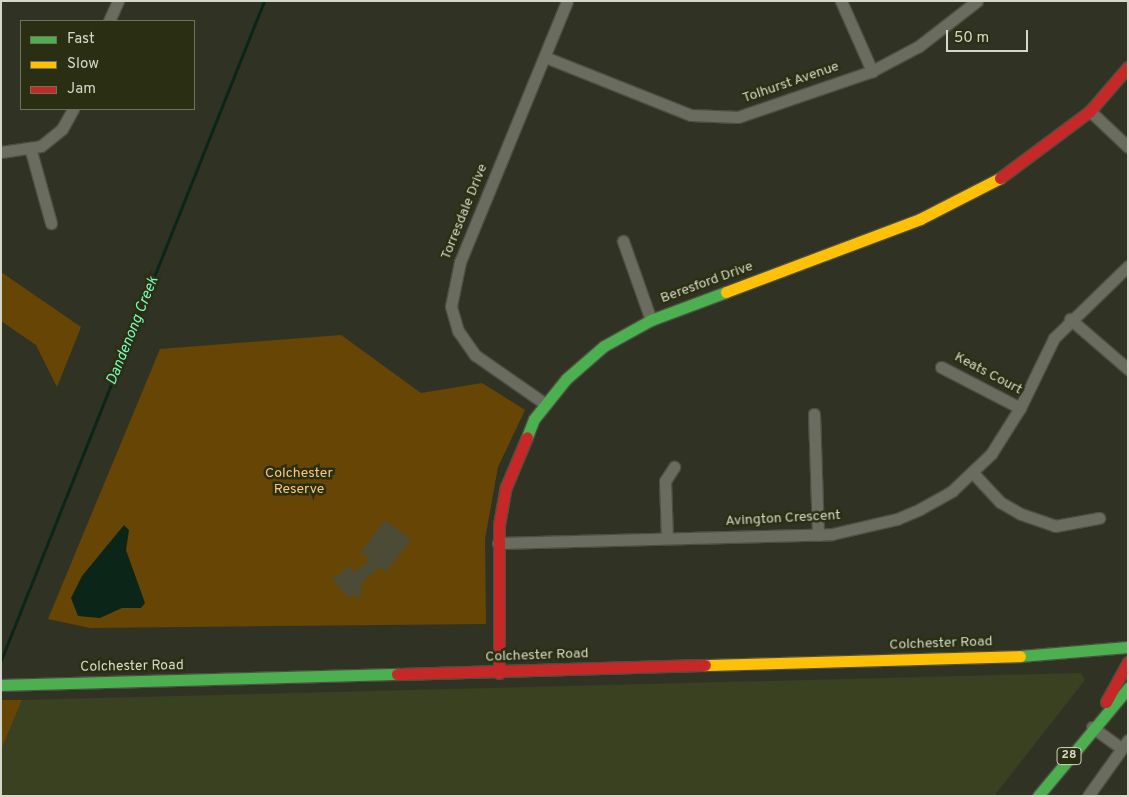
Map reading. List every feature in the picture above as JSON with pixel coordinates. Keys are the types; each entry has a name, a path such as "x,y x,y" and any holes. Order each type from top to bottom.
{"main road":[{"name":"Beresford Drive","path":"498,673 498,543 512,468 544,403 588,358 650,320 948,207 1020,167 1090,111 1128,68"},
{"name":"Colchester Road","path":"1,685 498,673 1073,654 1128,647"},
{"name":"Colchester Road","path":"1073,654 1128,661"},
{"name":"28","path":"1100,717 1128,661"},
{"name":"28","path":"1038,796 1100,717 1128,688"}],"street":[{"path":"109,20 118,1"},
{"name":"Torresdale Drive","path":"544,403 475,356 458,331 451,306 456,275 567,1"},
{"path":"841,1 872,71"},
{"name":"Tolhurst Avenue","path":"545,57 691,115 722,119 761,112 872,71 919,46 977,1"},
{"path":"1,152 31,151 62,129 72,110"},
{"path":"1090,111 1128,147"},
{"path":"31,151 51,223"},
{"path":"623,241 650,320"},
{"name":"Avington Crescent","path":"498,543 818,535 897,520 936,501 972,473 991,454 1020,408 1054,338 1070,318 1128,266"},
{"path":"1070,318 1128,370"},
{"name":"Keats Court","path":"941,367 1020,408"},
{"path":"814,414 818,535"},
{"path":"667,538 665,481 674,467"},
{"path":"972,473 1000,502 1021,514 1055,526 1099,518"},
{"path":"1088,796 1125,744 1092,727"}],"shaded area":[{"path":"124,525 129,530 126,550 145,603 141,608 122,608 100,618 78,616 71,598 82,576"},
{"path":"1081,673 1085,680 994,796 1,796 1,750 22,700"}],"green space":[{"path":"1,272 81,327 57,387 36,345 1,321"},
{"name":"Colchester Reserve","path":"341,335 421,393 482,383 525,410 498,467 485,539 486,624 90,628 48,619 160,349"},
{"path":"1,700 22,700 1,750"}],"building":[{"path":"385,520 411,540 386,572 380,567 362,582 360,601 355,594 349,598 332,579 350,566 354,572 370,559 360,552"}],"waterway":[{"name":"Dandenong Creek","path":"1,660 264,1"}],"traffic: fast":[{"path":"527,437 534,419 566,379 604,346 651,320 726,292"},
{"path":"1020,656 1128,647"},
{"path":"1,685 397,674"},
{"path":"1038,796 1128,688"}],"traffic: slow":[{"path":"726,292 920,219 1000,178"},
{"path":"705,665 1020,656"}],"traffic: jam":[{"path":"1000,178 1090,111 1128,67"},
{"path":"499,673 499,525 506,487 527,437"},
{"path":"1106,702 1128,662"},
{"path":"397,674 705,665"}]}
